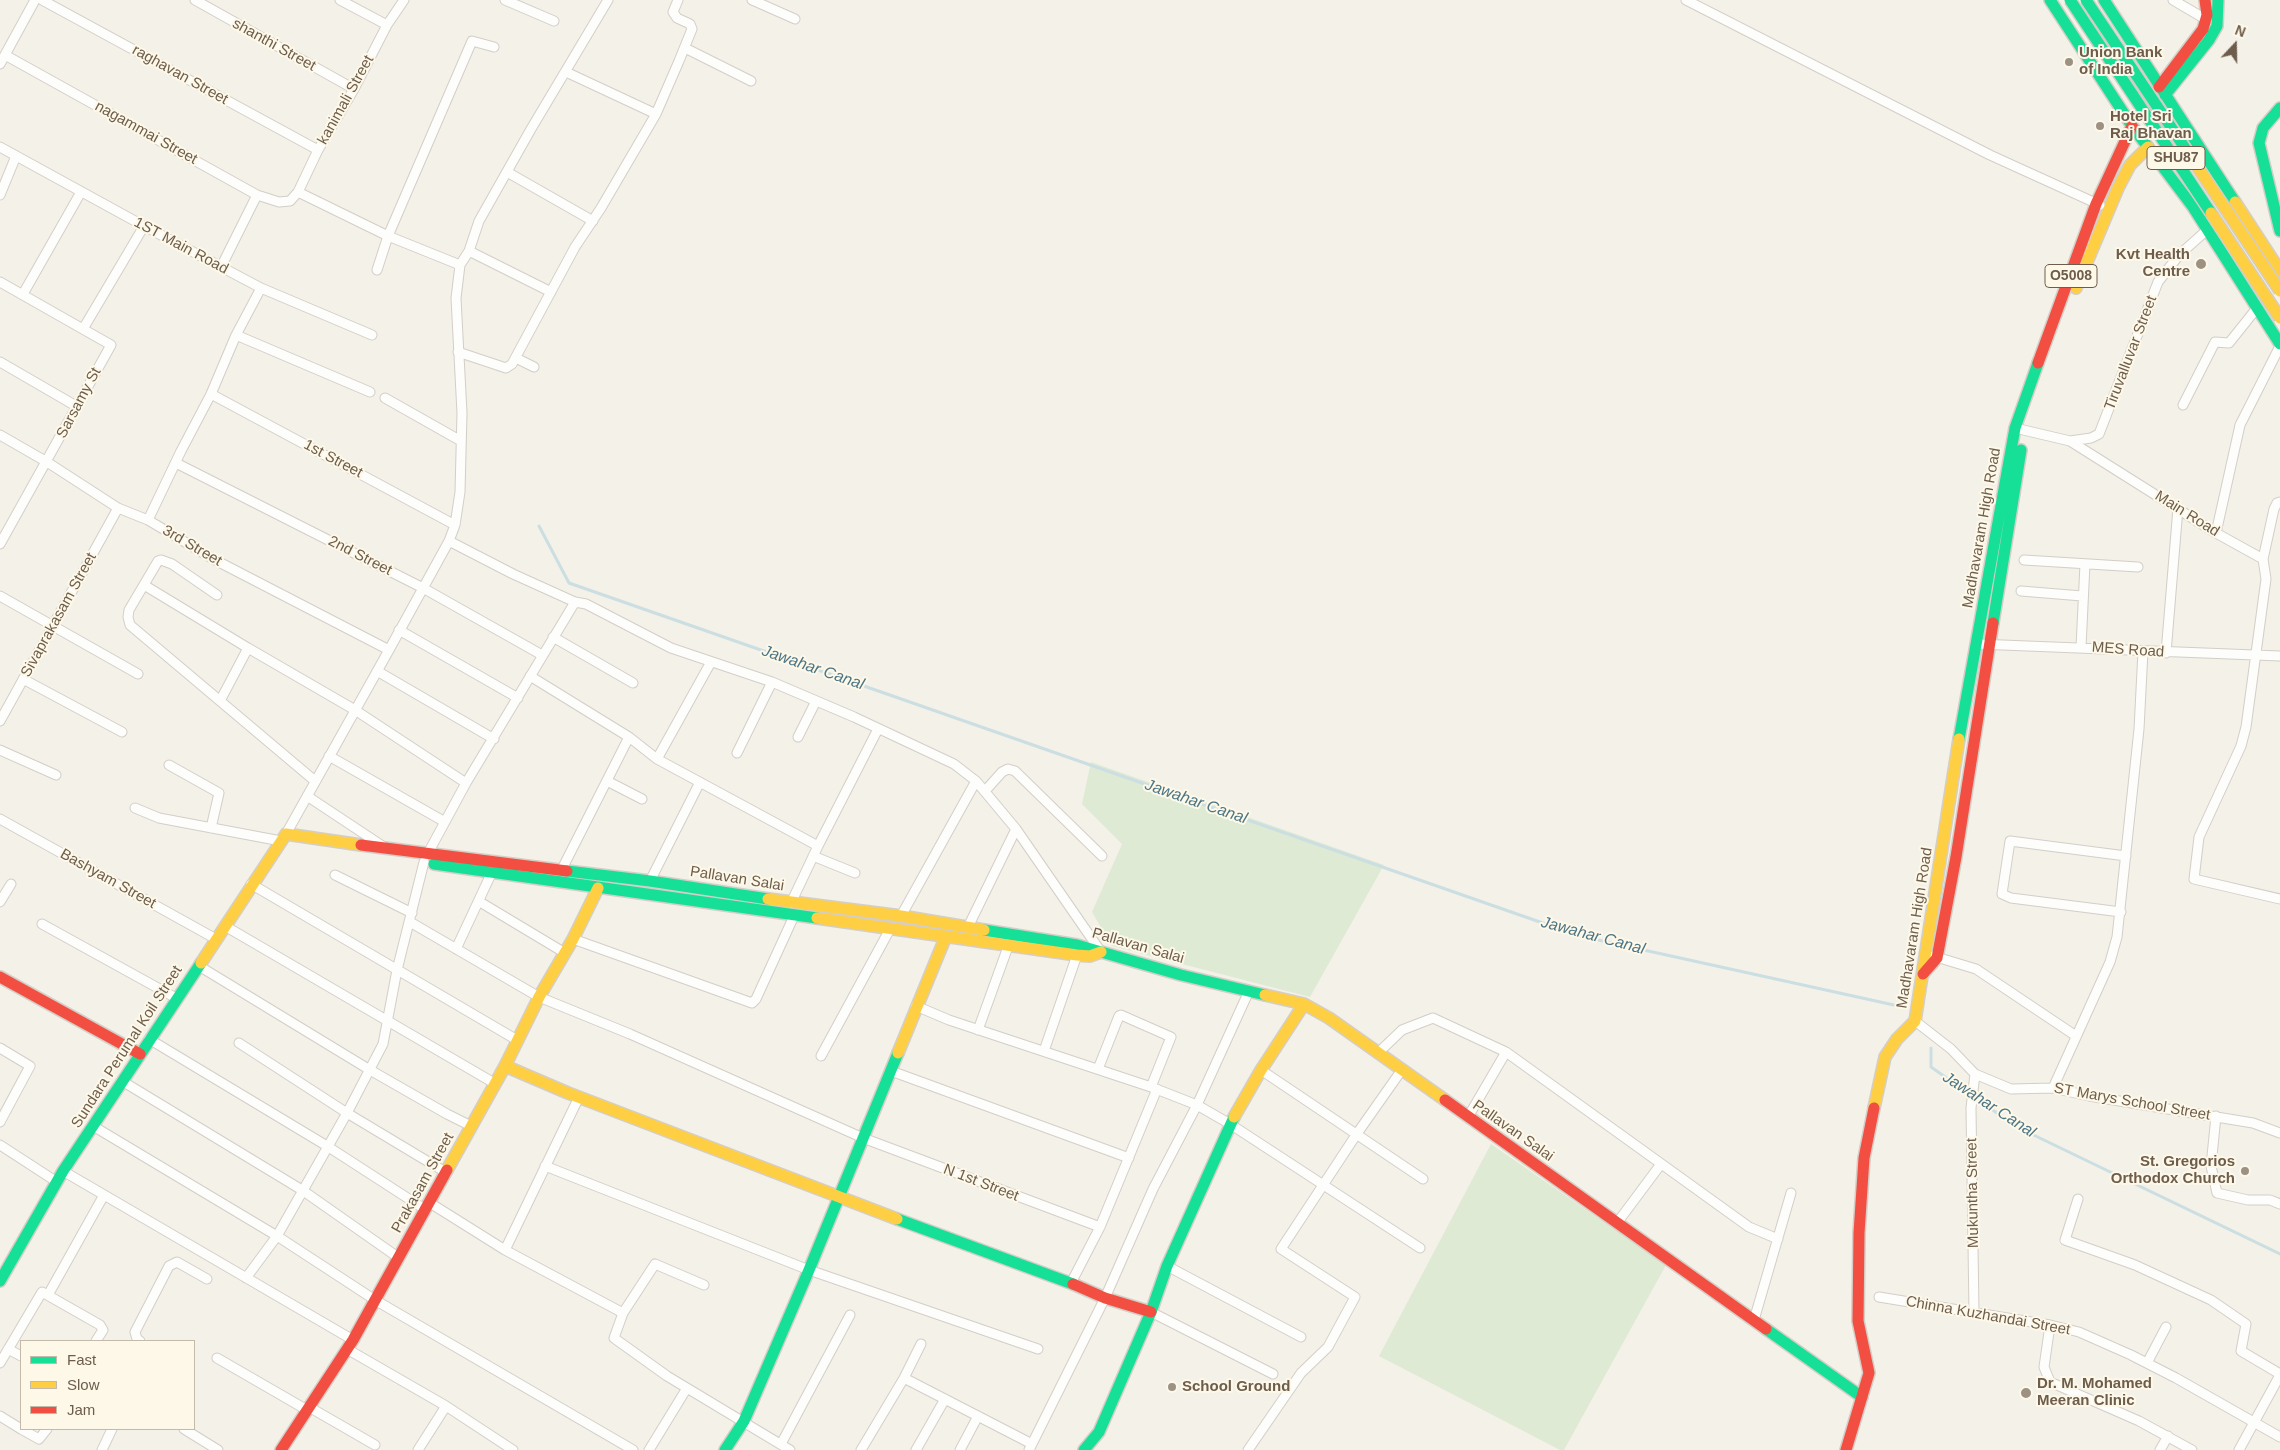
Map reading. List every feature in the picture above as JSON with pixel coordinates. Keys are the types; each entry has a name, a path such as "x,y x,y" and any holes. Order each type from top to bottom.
{"street":[{"path":"0,64 35,0"},
{"name":"raghavan Street","path":"42,0 318,150"},
{"name":"shanthi Street","path":"194,0 354,89"},
{"path":"340,0 387,25"},
{"name":"kanimali Street","path":"290,201 298,192 318,150 354,89 387,25 404,0"},
{"path":"505,0 554,21"},
{"path":"283,837 389,650 455,525 460,492 462,413 456,298 460,265 469,251 479,221 608,0"},
{"path":"458,352 506,368 516,358 575,247 656,114 692,29 690,24 677,18 673,12 678,0"},
{"path":"752,0 795,18"},
{"path":"1686,0 1990,155 2108,208"},
{"path":"2050,0 2132,126 2193,208 2280,345 2240,425 2216,533"},
{"name":"SHU87","path":"2070,0 2280,318"},
{"name":"SHU87","path":"2086,0 2280,291"},
{"path":"2104,0 2280,271"},
{"path":"2173,0 2207,20"},
{"path":"2162,91 2203,29 2207,20 2205,0"},
{"path":"2162,91 2209,40 2217,26 2218,0"},
{"path":"2094,65 2131,40"},
{"path":"376,270 388,236 472,41 494,47"},
{"path":"685,48 752,81"},
{"name":"nagammai Street","path":"5,55 257,194 279,202 290,201"},
{"path":"566,72 656,114"},
{"path":"2280,108 2263,128 2260,143 2280,231"},
{"name":"O5008","path":"2020,429 2096,204 2132,126"},
{"name":"1ST Main Road","path":"0,147 261,288 372,334"},
{"name":"O5008","path":"2020,429 2108,208 2130,165 2148,147"},
{"path":"0,195 16,156"},
{"path":"507,172 592,220"},
{"path":"2193,208 2226,186"},
{"path":"23,294 81,192"},
{"path":"298,192 388,236 460,265"},
{"path":"221,267 257,194"},
{"path":"0,282 84,329 144,226"},
{"name":"Tiruvalluvar Street","path":"2070,441 2091,438 2099,434 2118,390 2158,282 2179,255 2207,230"},
{"path":"469,251 551,292"},
{"path":"148,520 211,394 236,335 261,288"},
{"path":"2184,405 2215,342 2229,343 2257,308"},
{"name":"Sarsamy St","path":"0,544 4,528 47,462 111,345 84,329"},
{"path":"236,335 370,392"},
{"path":"516,358 534,367"},
{"path":"0,362 76,406"},
{"name":"1st Street","path":"211,394 455,525"},
{"path":"385,398 461,441"},
{"path":"2020,429 1990,646 1956,857 1931,956 1976,969 2076,1036"},
{"name":"Main Road","path":"2020,429 2070,441 2216,533 2263,559"},
{"name":"Madhavaram High Road","path":"1846,1450 1869,1373 1858,1321 1859,1233 1864,1158 1885,1057 1897,1039 1915,1021 1922,974 1931,956 1963,716 2020,429"},
{"name":"3rd Street","path":"0,435 47,462 118,508 148,520 215,560 389,650"},
{"name":"2nd Street","path":"176,463 422,588 542,655"},
{"path":"2280,502 2277,503 2274,509 2263,559 2266,579 2257,656 2241,746 2199,837 2194,879 2280,899"},
{"name":"Sivaprakasam Street","path":"0,722 118,508"},
{"path":"2166,653 2178,508"},
{"path":"136,808 160,818 212,828 425,858 492,872 598,888 1090,956 1101,952 1016,829 985,791 976,781 942,758 816,700 772,682 671,648 586,604 575,602 448,541"},
{"path":"217,595 166,560 158,561 129,610 130,625 314,780"},
{"path":"2024,560 2138,567"},
{"path":"2080,647 2085,564"},
{"path":"144,585 355,710 466,783"},
{"path":"2021,591 2082,596"},
{"path":"0,596 138,674"},
{"path":"246,1278 277,1236 347,1113 383,1044 398,970 425,858 466,783 575,602"},
{"path":"399,630 518,698"},
{"path":"553,637 634,683"},
{"name":"MES Road","path":"1977,644 1990,646 2080,647 2166,653 2280,656"},
{"path":"220,701 248,648"},
{"path":"2053,1088 2110,962 2117,937 2139,728 2143,650"},
{"path":"657,760 711,662"},
{"path":"376,671 494,739"},
{"path":"530,676 629,737 657,760 818,846"},
{"path":"23,680 122,732"},
{"path":"737,753 772,682"},
{"path":"798,738 816,700"},
{"path":"791,903 878,729"},
{"path":"562,869 629,737"},
{"path":"0,750 56,775"},
{"path":"329,756 446,822"},
{"path":"169,765 219,792 212,828"},
{"path":"985,791 1002,772 1008,769 1015,771 1102,856"},
{"path":"607,781 642,799"},
{"path":"902,916 976,781"},
{"path":"650,881 699,784"},
{"path":"307,796 387,849"},
{"name":"Bashyam Street","path":"0,819 216,939"},
{"path":"968,927 1016,829"},
{"name":"Pallavan Salai","path":"283,837 387,849 425,858 562,869 791,903 902,916 1077,944 1101,952 1304,1004 1328,1018 1378,1053 1862,1397"},
{"name":"Sundara Perumal Koil Street","path":"1,1278 63,1171 283,837"},
{"path":"2121,912 2011,898 2002,894 2010,841 2126,856"},
{"path":"813,856 855,873"},
{"path":"456,949 480,902 492,872"},
{"name":"N 1st Street","path":"336,875 411,917 456,949 539,997 630,1034 863,1138 1100,1227"},
{"path":"0,902 10,884"},
{"path":"251,884 518,1040"},
{"name":"Prakasam Street","path":"281,1450 350,1344 447,1174 494,1083 505,1066 539,997 573,939 598,888"},
{"path":"480,902 565,953"},
{"path":"573,939 752,1003 756,999 794,916"},
{"path":"42,924 176,998"},
{"path":"225,926 494,1083"},
{"path":"821,1056 890,929"},
{"path":"725,1450 744,1421 809,1270 946,936"},
{"path":"978,1030 1009,944"},
{"path":"1044,1051 1077,954"},
{"path":"199,966 370,1070 471,1126"},
{"path":"0,977 140,1054"},
{"path":"904,1378 978,1416 1030,1447 1106,1298 1153,1189 1197,1105 1249,991"},
{"path":"1084,1450 1098,1432 1151,1312 1167,1266 1230,1124 1261,1070 1304,1004"},
{"path":"916,1006 949,1020 1154,1088 1197,1105 1230,1124 1420,1248"},
{"path":"1071,1283 1100,1227 1130,1158 1171,1037 1121,1015 1098,1069"},
{"path":"1378,1053 1402,1030 1433,1018 1506,1052 1749,1228 1778,1239"},
{"name":"ST Marys School Street","path":"1915,1021 1951,1049 1975,1074 2011,1089 2053,1088 2089,1096 2252,1123 2280,1133"},
{"path":"149,1039 428,1206 505,1250 623,1313"},
{"path":"239,1043 347,1113 447,1174"},
{"path":"0,1048 30,1066 0,1122"},
{"path":"1468,1117 1506,1052"},
{"path":"505,1066 579,1097 838,1198 1071,1283 1106,1298 1151,1312 1273,1374"},
{"path":"891,1070 1130,1158"},
{"path":"1261,1070 1423,1179"},
{"path":"1248,1450 1301,1373 1328,1347 1355,1297 1281,1249 1322,1185 1401,1071"},
{"name":"Mukuntha Street","path":"1974,1313 1972,1102 1975,1074"},
{"path":"122,1081 302,1190 399,1258"},
{"path":"505,1250 579,1097"},
{"path":"2216,1116 2211,1166 2218,1192 2248,1200 2270,1200 2280,1204"},
{"path":"93,1126 277,1236 374,1300 633,1450"},
{"path":"0,1145 57,1182"},
{"path":"1617,1223 1661,1164"},
{"path":"545,1166 809,1270 1038,1349"},
{"path":"63,1171 246,1278 446,1406 501,1447 513,1450"},
{"path":"1754,1320 1792,1193"},
{"path":"48,1295 104,1195"},
{"path":"2078,1199 2065,1240 2135,1265 2211,1300 2246,1324 2241,1351 2280,1374 2239,1450"},
{"path":"138,1340 135,1332 171,1264 176,1262 207,1279"},
{"path":"704,1285 655,1264 623,1313 614,1338 667,1376 790,1450"},
{"path":"1167,1266 1301,1337"},
{"path":"0,1363 41,1293 48,1295 100,1325 103,1330 97,1340"},
{"name":"Chinna Kuzhandai Street","path":"1879,1297 2050,1325 2079,1332 2147,1363 2255,1423"},
{"path":"781,1444 850,1315"},
{"path":"2050,1325 2044,1367 2050,1382 2139,1421 2192,1450"},
{"path":"2147,1363 2166,1327"},
{"path":"861,1450 904,1378 921,1344"},
{"path":"8,1349 20,1355"},
{"path":"217,1358 375,1445"},
{"path":"649,1450 687,1388"},
{"path":"916,1450 945,1400"},
{"path":"418,1450 446,1406"},
{"path":"0,1416 20,1428"},
{"path":"960,1450 978,1416"},
{"path":"2255,1423 2280,1437"},
{"path":"23,1430 39,1439 46,1430"},
{"path":"102,1450 112,1430"},
{"path":"186,1430 218,1450"},
{"path":"2160,1450 2168,1436"}],"green space":[{"path":"1091,762 1384,865 1310,997 1112,946 1092,912 1122,844 1082,804"},
{"path":"1491,1144 1666,1265 1564,1450 1560,1450 1379,1356"}],"waterway":[{"name":"Jawahar Canal","path":"539,526 569,583 1580,936 1894,1005"},
{"name":"Jawahar Canal","path":"1931,1048 1931,1067 2017,1127 2280,1254"}],"traffic: fast":[{"path":"2050,0 2132,126 2193,207 2280,344"},
{"path":"2070,0 2211,213"},
{"path":"2086,0 2191,157"},
{"path":"2104,0 2235,202"},
{"path":"2165,95 2209,40 2217,26 2218,0"},
{"path":"2280,108 2263,128 2259,143 2280,231"},
{"path":"1959,739 2015,428 2038,363"},
{"path":"1993,623 2021,450"},
{"path":"434,864 817,918"},
{"path":"567,871 650,881 768,899"},
{"path":"984,930 1077,945 1181,975 1265,995"},
{"path":"0,1281 63,1171 201,963"},
{"path":"725,1450 744,1421 809,1270 898,1053"},
{"path":"1084,1450 1099,1432 1151,1312 1167,1266 1234,1117"},
{"path":"897,1219 1073,1284"},
{"path":"1766,1329 1862,1397"}],"traffic: slow":[{"path":"2076,288 2118,188 2130,165 2148,147"},
{"path":"2191,157 2280,291"},
{"path":"2235,202 2280,271"},
{"path":"2211,213 2280,318"},
{"path":"1874,1108 1885,1057 1897,1039 1915,1021 1959,739"},
{"path":"201,963 286,834 361,845"},
{"path":"447,1170 505,1066 539,997 573,939 598,888"},
{"path":"768,899 901,916 984,930"},
{"path":"817,918 1077,955 1090,956 1101,952"},
{"path":"898,1053 946,936"},
{"path":"1265,995 1304,1004 1329,1018 1445,1100"},
{"path":"1234,1117 1261,1070 1304,1004"},
{"path":"505,1066 568,1093 897,1219"}],"traffic: jam":[{"path":"2159,87 2203,29 2207,15 2205,0"},
{"path":"2038,363 2096,204 2132,126"},
{"path":"1923,974 1937,958 1956,857 1993,623"},
{"path":"361,845 567,871"},
{"path":"0,977 140,1054"},
{"path":"1445,1100 1766,1329"},
{"path":"1846,1450 1869,1373 1858,1321 1859,1233 1864,1158 1874,1108"},
{"path":"281,1450 353,1340 447,1170"},
{"path":"1073,1284 1105,1298 1151,1312"}],"place":[{"name":"Union Bank of India","path":"2069,62"},
{"name":"Hotel Sri Raj Bhavan","path":"2100,126"},
{"name":"Kvt Health Centre","path":"2201,264"},
{"name":"St. Gregorios Orthodox Church","path":"2245,1171"},
{"name":"School Ground","path":"1172,1387"},
{"name":"Dr. M. Mohamed Meeran Clinic","path":"2026,1393"}]}
